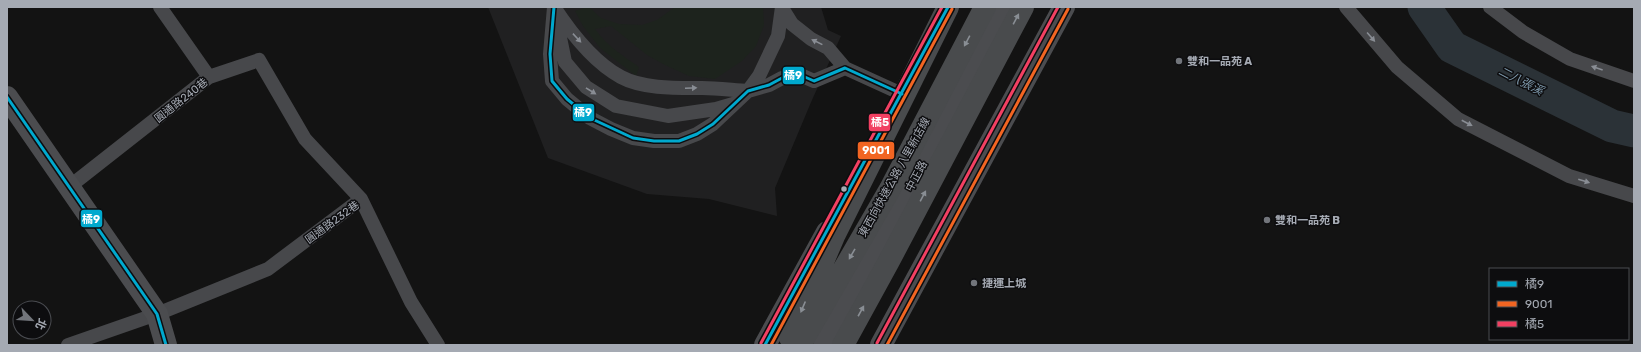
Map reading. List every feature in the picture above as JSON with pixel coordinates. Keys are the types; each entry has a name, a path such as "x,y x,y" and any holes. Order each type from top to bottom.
{"highway":[{"path":"787,345 835,234 948,7"},
{"name":"東西向快速公路 八里新店線","path":"800,345 890,188 985,7"},
{"path":"842,345 889,261 1023,7"}],"main road":[{"path":"765,345 948,7"},
{"name":"中正路","path":"824,345 1006,7"},
{"path":"881,345 1064,7"},
{"path":"7,97 157,314 166,345"}],"lane":[{"path":"160,7 209,77"},
{"path":"554,7 568,28 600,63 622,78 647,85 682,89 703,88 748,91 769,85 782,78 798,74 814,81 845,68"},
{"path":"554,7 565,62 586,87 616,106 668,116 716,110 735,104"},
{"path":"554,7 550,54 552,81 567,99 590,118 611,130 633,138 654,141 679,141 698,134 713,124 748,91 759,76 778,36 782,7"},
{"path":"782,7 792,24 811,39 828,48 845,68 902,94"},
{"path":"1346,7 1397,67 1458,118 1569,176 1634,196"},
{"path":"1490,7 1523,32 1570,59 1634,81"},
{"name":"圓通路240巷","path":"69,187 209,77 259,60 305,139 361,200"},
{"name":"圓通路232巷","path":"68,345 157,314 268,269 361,200 411,302 438,345"}],"shaded area":[{"path":"488,7 821,7 828,30 841,36 775,188 777,216 709,199 647,194 548,158"},
{"path":"589,7 601,18 619,24 642,25 657,20 675,7 763,7 764,25 756,46 742,61 715,79 689,76 665,65 647,55 611,26 595,29 610,45 639,67 636,76 600,48 583,26 575,11"}],"waterway":[{"name":"二八張溪","path":"1424,7 1452,47 1612,126 1634,131"}],"transit line":[{"name":"橘9","path":"554,7 550,54 552,81 567,99 590,118 633,138 654,141 679,141 697,134 713,124 748,91 769,85 782,78 798,74 814,81 845,68 902,94"},
{"name":"橘5","path":"761,343 942,7"},
{"name":"橘9","path":"765,345 948,7"},
{"name":"橘5","path":"877,343 1058,7"},
{"name":"9001","path":"771,345 952,9"},
{"name":"9001","path":"887,345 1068,9"},
{"name":"橘9","path":"7,97 157,314 166,345"}],"place":[{"name":"雙和一品苑 A","path":"1179,61"},
{"name":"雙和一品苑 B","path":"1267,220"},
{"name":"捷運上城","path":"974,283"}]}
